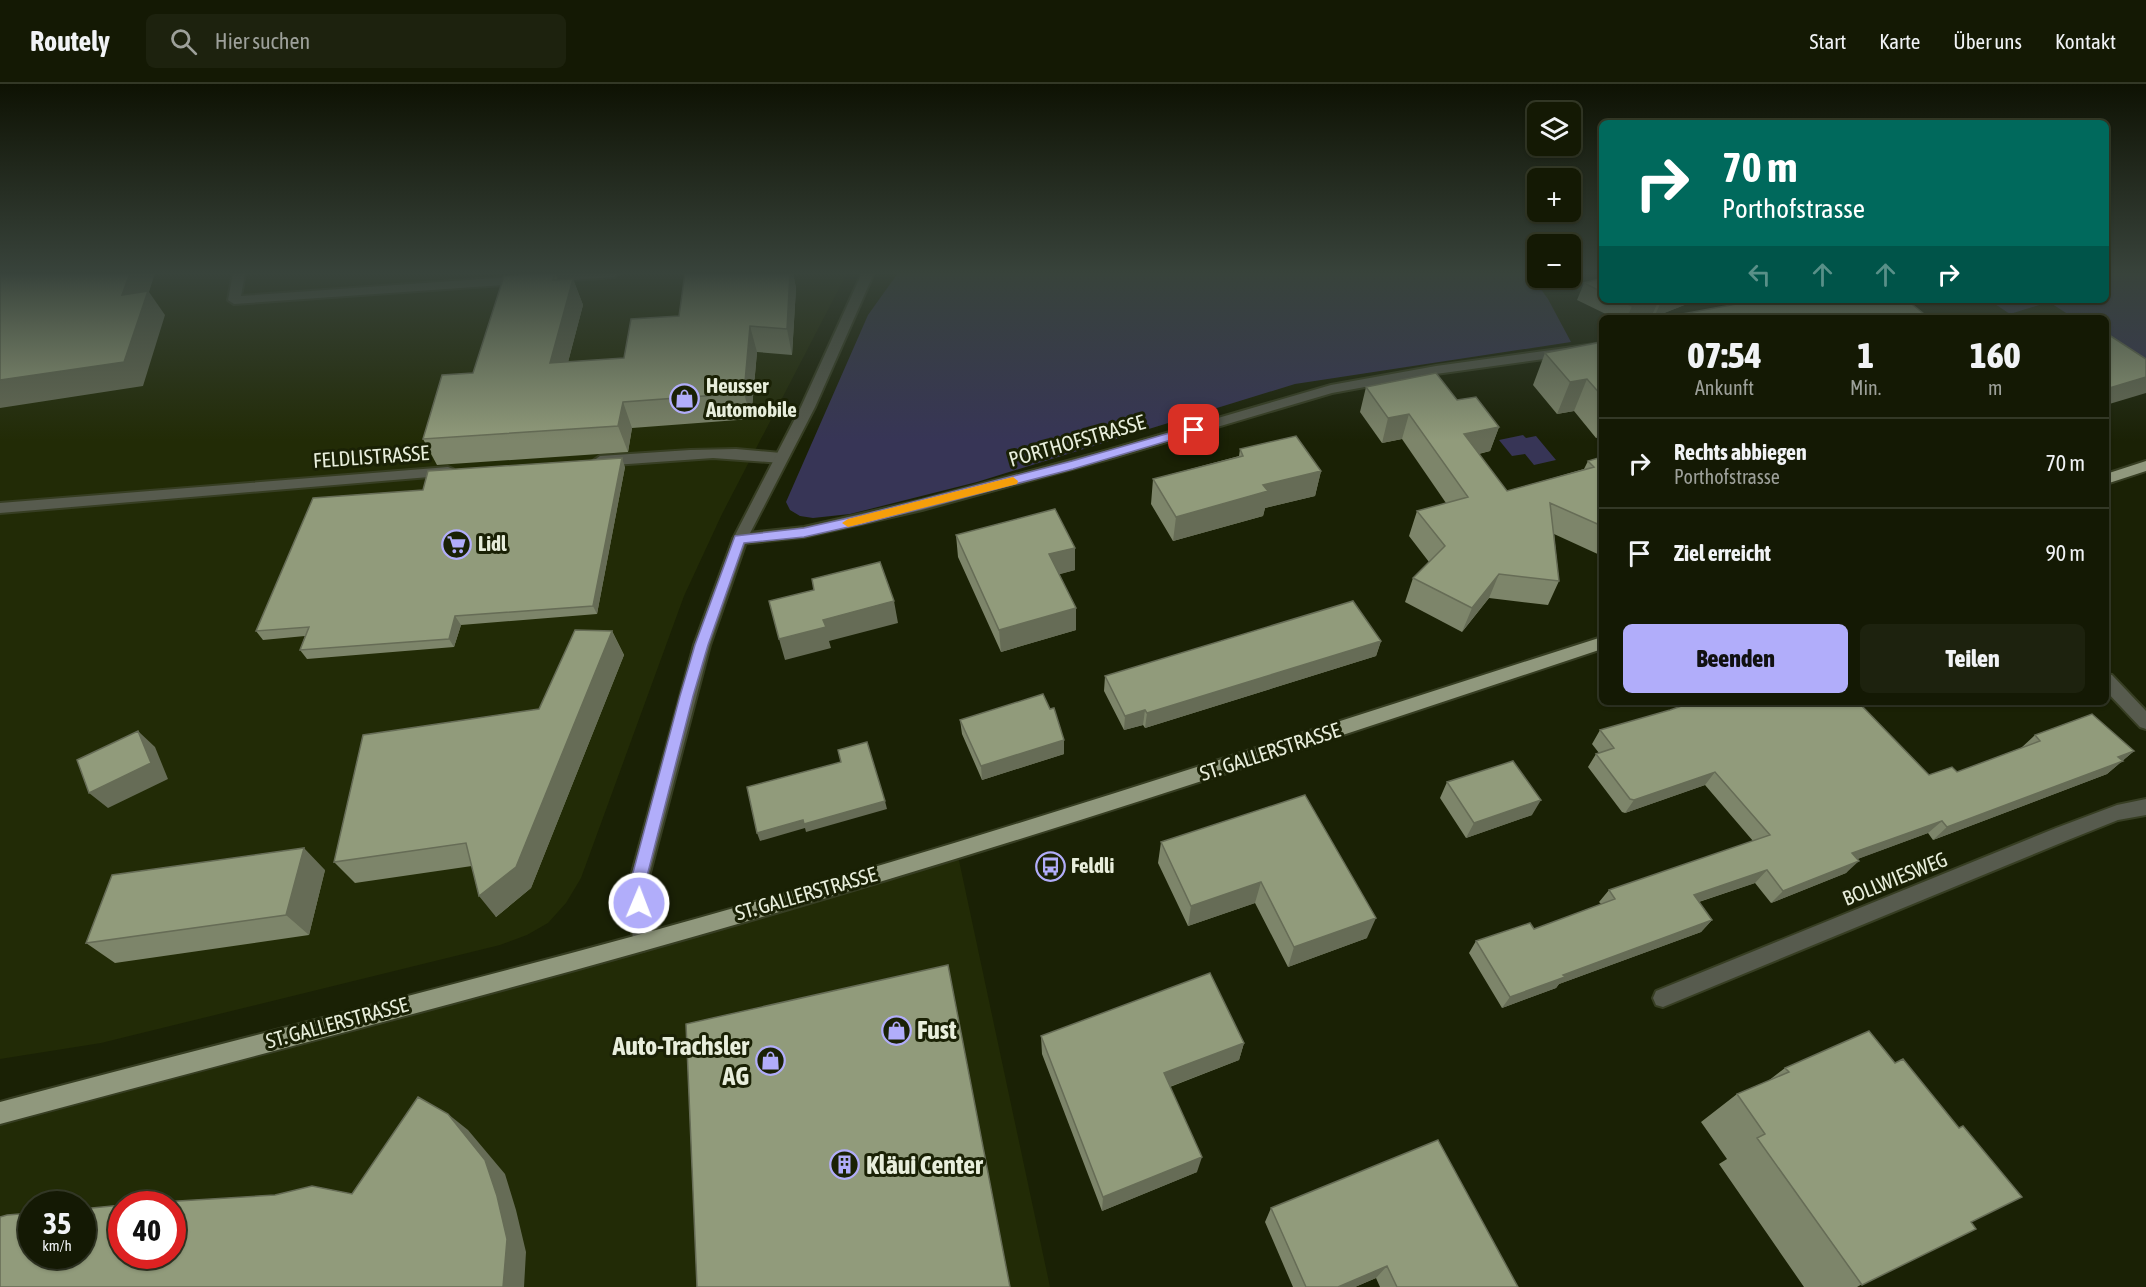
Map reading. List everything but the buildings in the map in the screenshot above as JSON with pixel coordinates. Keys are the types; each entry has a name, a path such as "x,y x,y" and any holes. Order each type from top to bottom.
{"main road":[{"path":"2109,478 2146,466"},
{"name":"ST. GALLERSTRASSE","path":"0,1113 643,942 1039,825 1599,644"}],"street":[{"path":"643,942 638,884 694,670 740,539 808,407 843,329"},
{"name":"PORTHOFSTRASSE","path":"740,539 804,532 922,505 1111,454 1331,389 1436,370 1599,347"},
{"path":"583,462 696,454 758,454 781,458"},
{"name":"FELDLISTRASSE","path":"0,508 461,471"},
{"path":"2109,683 2146,723"},
{"name":"BOLLWIESWEG","path":"1663,998 2062,834 2117,813 2146,807"}],"shaded area":[{"path":"0,329 818,329 722,514 684,596 581,878 566,903 548,923 527,935 500,945 101,1043 0,1059"},
{"path":"862,329 1564,329 1571,342 1295,384 977,482 850,514 813,518 800,516 790,510 786,502"},
{"path":"2109,329 2146,329 2146,360 2109,341"},
{"path":"1523,435 1526,438 1536,436 1556,460 1534,465 1525,454 1512,456 1499,440"},
{"path":"957,851 1050,1287 0,1287 0,1113"}],"slow traffic":[{"path":"848,523 1013,481"}],"place":[{"name":"Heusser Automobile","path":"685,398"},
{"name":"Lidl","path":"457,544"},
{"name":"Feldli","path":"1050,866"},
{"name":"Fust","path":"896,1030"},
{"name":"Auto-Trachsler AG","path":"770,1061"},
{"name":"Kläui Center","path":"845,1165"}],"route":[{"path":"639,903 638,884 686,696 740,539 804,532 862,520 1073,465 1194,430"}]}
